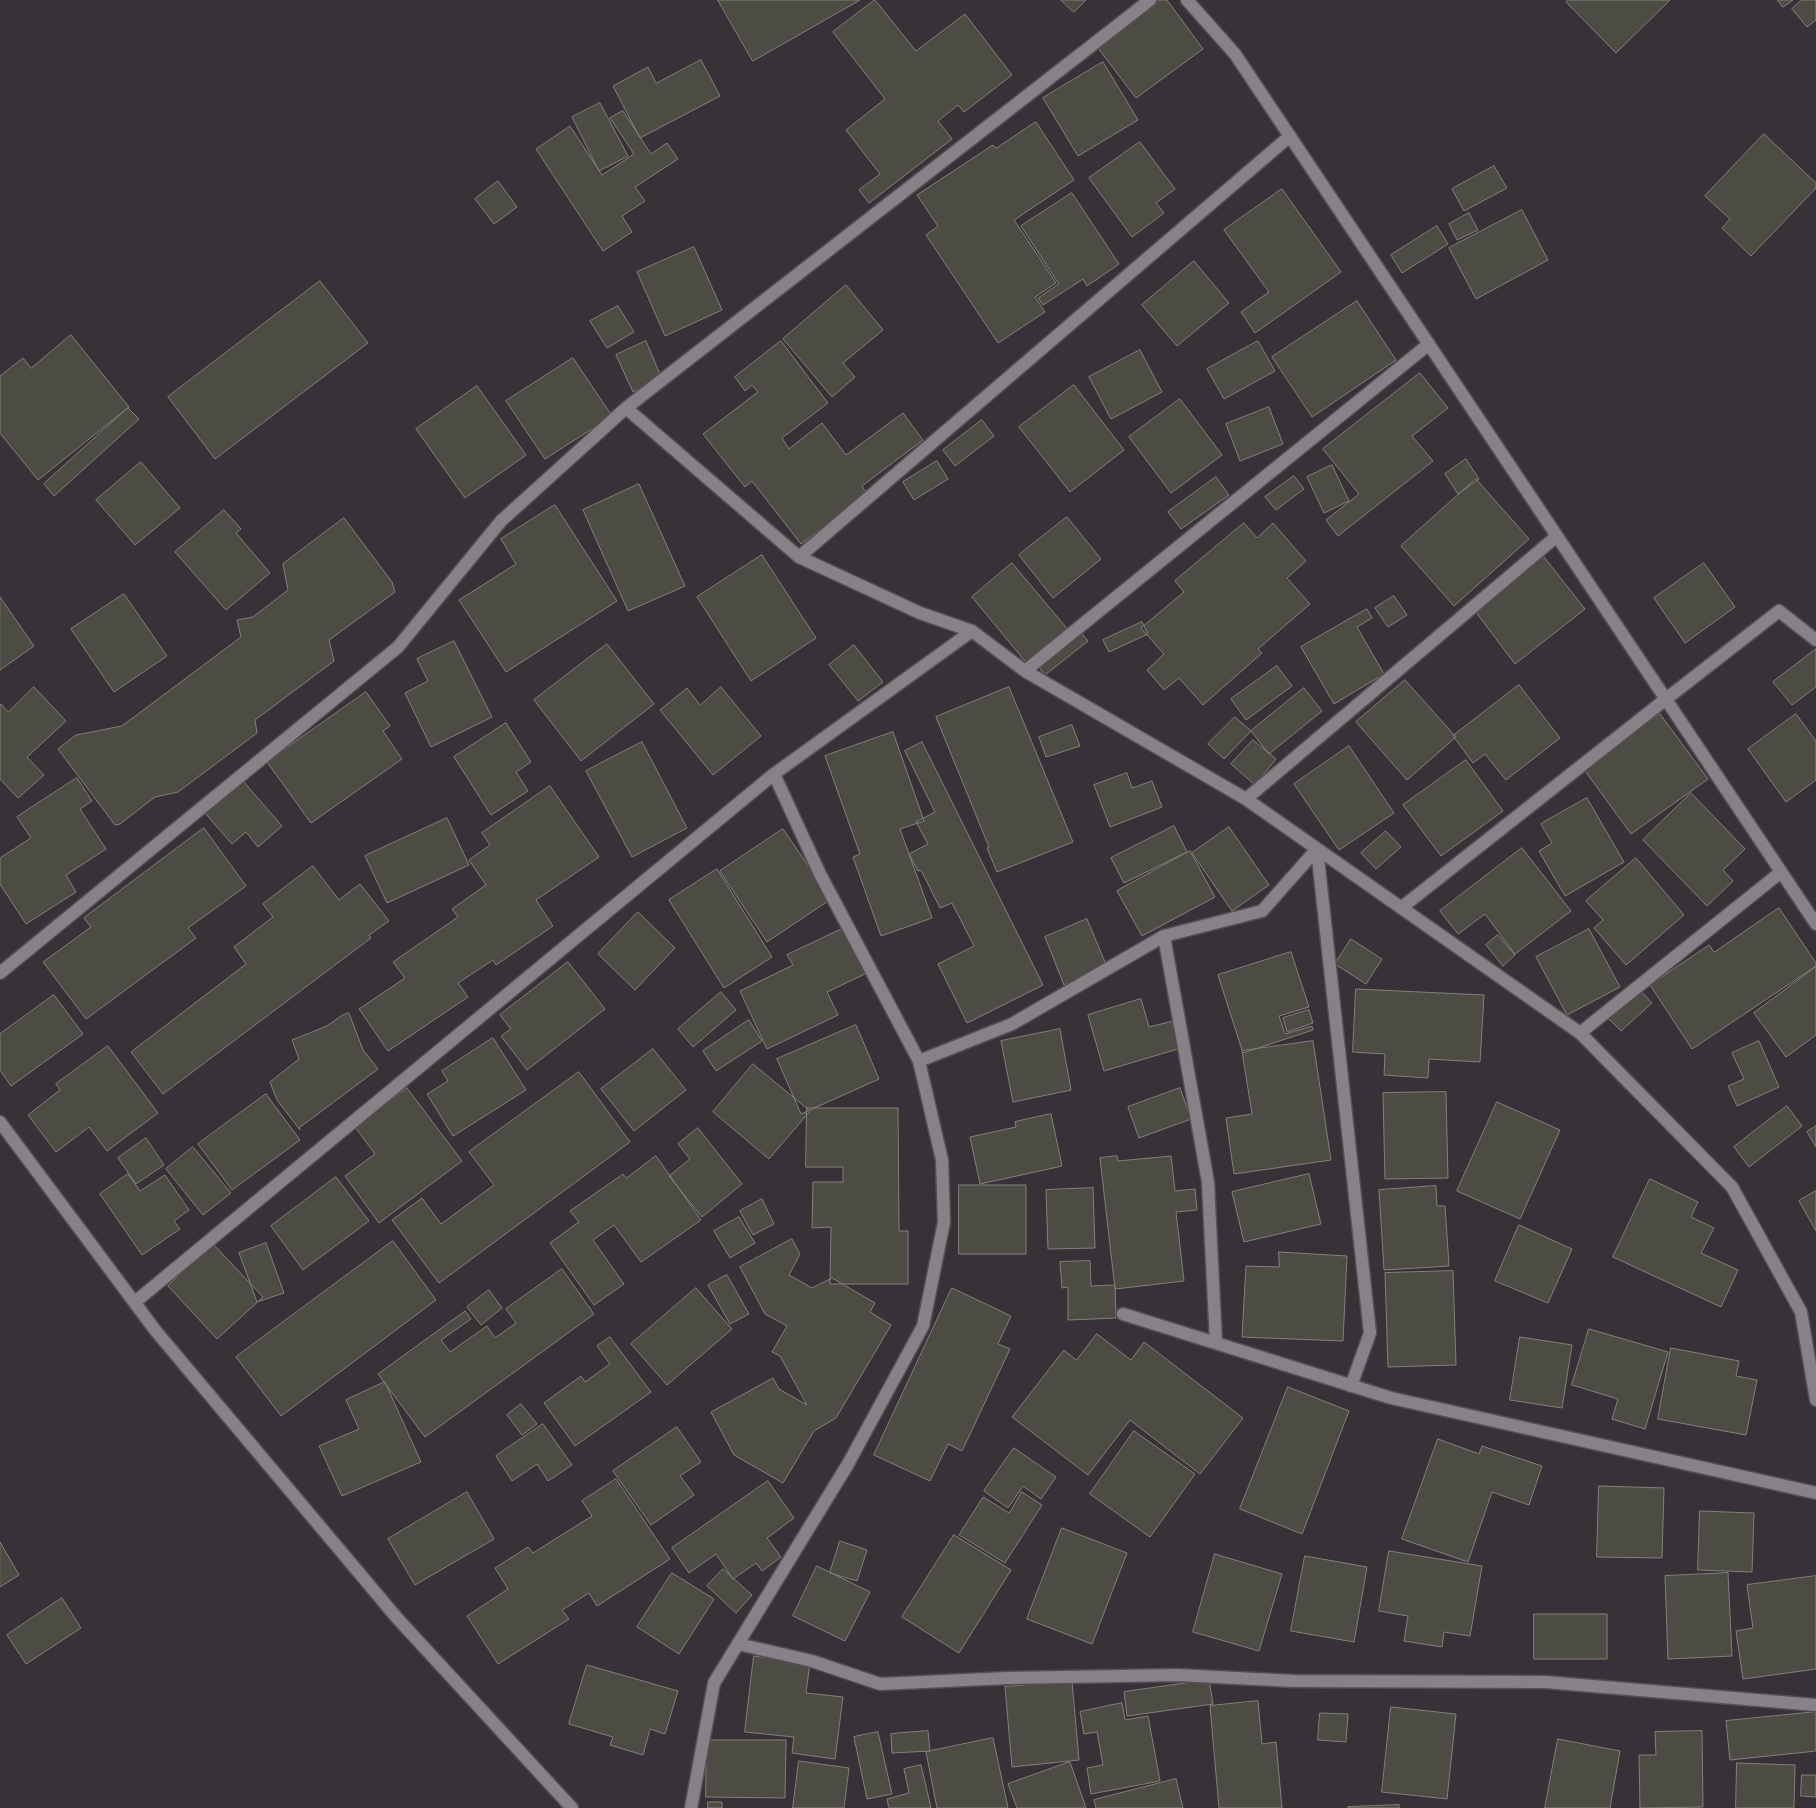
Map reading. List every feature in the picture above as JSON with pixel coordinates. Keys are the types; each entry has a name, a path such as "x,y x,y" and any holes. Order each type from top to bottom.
{"street":[{"path":"0,973 398,648 501,521 626,408 1150,0"},
{"path":"1188,0 1235,54 1816,924"},
{"path":"799,557 1290,136"},
{"path":"1025,671 1429,344"},
{"path":"626,408 799,557 920,613 972,631 1025,671 1246,799 1580,1033 1732,1186 1801,1312 1816,1400"},
{"path":"1246,799 1557,536"},
{"path":"1401,908 1780,611 1816,640"},
{"path":"135,1302 774,774 972,631"},
{"path":"691,1808 714,1683 848,1464 923,1326 944,1222 942,1160 919,1061 820,874 774,774"},
{"path":"919,1061 1012,1024 1164,936 1262,911 1317,849"},
{"path":"1317,849 1370,1333 1352,1386"},
{"path":"1580,1033 1781,872"},
{"path":"1164,936 1208,1182 1216,1343"},
{"path":"0,1122 155,1330 397,1618 572,1808"},
{"path":"1123,1314 1391,1398 1816,1493"},
{"path":"738,1644 812,1661 880,1684 1008,1678 1177,1675 1294,1681 1545,1682 1816,1705"}],"building":[{"path":"718,0 860,0 753,61"},
{"path":"875,0 916,51 965,14 1012,75 964,112 958,105 938,121 952,139 869,203 859,190 880,174 846,130 885,99 833,32"},
{"path":"1061,0 1086,0 1074,12"},
{"path":"1155,0 1167,0 1203,49 1136,98 1095,44"},
{"path":"1568,0 1670,0 1616,53 1566,2"},
{"path":"1778,0 1793,0 1783,7"},
{"path":"1802,0 1816,0 1816,20 1807,27 1792,9"},
{"path":"701,60 720,96 640,138 613,86 648,67 656,83"},
{"path":"1103,62 1138,120 1078,156 1043,98"},
{"path":"600,103 628,156 599,171 572,117"},
{"path":"623,111 651,154 667,143 678,159 635,187 645,201 622,216 632,232 603,251 536,149 570,126 602,175 634,154 610,118"},
{"path":"1036,122 1074,180 1014,220 1056,283 1035,297 1045,312 998,343 926,235 938,226 917,195 993,145 996,148"},
{"path":"1764,134 1816,183 1816,188 1751,256 1722,228 1730,219 1705,196"},
{"path":"1140,142 1175,189 1156,203 1164,213 1132,237 1089,178"},
{"path":"1494,166 1507,188 1464,211 1452,189"},
{"path":"498,181 517,207 494,224 475,199"},
{"path":"1282,189 1341,272 1255,333 1241,312 1269,292 1224,230"},
{"path":"1072,193 1119,264 1087,286 1083,279 1043,305 1038,298 1059,284 1021,226"},
{"path":"1522,210 1548,260 1476,299 1449,248"},
{"path":"1469,213 1478,230 1457,240 1449,224"},
{"path":"1437,226 1448,244 1402,273 1391,255"},
{"path":"694,247 722,310 665,336 637,272"},
{"path":"1194,261 1229,303 1177,346 1142,305"},
{"path":"320,281 368,343 215,459 168,397"},
{"path":"846,285 883,330 843,363 855,377 832,397 783,339"},
{"path":"1357,301 1396,360 1312,417 1272,357"},
{"path":"618,306 634,332 607,348 590,321"},
{"path":"71,335 129,407 38,480 0,433 0,376 23,358 31,368"},
{"path":"646,341 662,379 633,392 616,355"},
{"path":"781,341 828,403 782,438 789,449 822,423 846,455 903,413 923,440 862,486 867,494 801,544 752,481 745,487 703,434 758,392 752,385 745,391 735,377"},
{"path":"1258,341 1275,371 1224,399 1207,369"},
{"path":"1140,350 1162,392 1111,419 1089,377"},
{"path":"573,358 612,416 545,459 506,401"},
{"path":"1420,373 1448,408 1412,436 1433,461 1338,536 1326,520 1359,494 1323,449"},
{"path":"1074,385 1124,450 1070,492 1019,427"},
{"path":"477,386 526,455 465,498 416,429"},
{"path":"1180,399 1222,455 1171,493 1129,437"},
{"path":"1269,407 1283,444 1240,461 1226,424"},
{"path":"128,408 139,419 54,496 44,484"},
{"path":"982,420 994,436 955,466 943,450"},
{"path":"1466,459 1479,479 1458,494 1445,474"},
{"path":"937,461 948,479 914,500 903,482"},
{"path":"141,462 180,508 135,545 96,500"},
{"path":"1332,465 1349,501 1324,513 1307,477"},
{"path":"1294,476 1304,489 1276,510 1265,497"},
{"path":"1216,477 1229,495 1181,529 1168,512"},
{"path":"1476,479 1529,539 1454,606 1401,546"},
{"path":"639,484 685,586 628,611 583,510"},
{"path":"555,505 617,601 506,672 459,600 516,564 501,539"},
{"path":"224,510 241,529 236,533 270,573 226,610 175,552"},
{"path":"1067,517 1101,559 1053,598 1019,555"},
{"path":"344,518 392,582 395,592 329,640 334,661 255,720 257,733 178,792 155,797 120,824 115,825 58,749 76,735 122,726 241,637 237,620 253,617 288,590 283,564"},
{"path":"1244,523 1257,538 1273,523 1306,561 1287,578 1310,604 1258,649 1262,653 1203,705 1179,678 1164,690 1147,670 1164,654 1141,628 1184,592 1175,581"},
{"path":"762,555 816,638 751,681 697,597"},
{"path":"1544,557 1585,609 1515,664 1475,611"},
{"path":"1012,563 1070,632 1029,666 972,597"},
{"path":"1704,563 1735,607 1685,643 1654,598"},
{"path":"124,594 167,656 114,692 71,629"},
{"path":"1394,596 1407,615 1388,627 1375,608"},
{"path":"0,597 34,646 0,670"},
{"path":"1367,609 1372,618 1357,627 1384,674 1334,704 1301,647"},
{"path":"1142,622 1148,634 1109,652 1103,640"},
{"path":"1079,630 1088,641 1045,675 1036,664"},
{"path":"454,641 492,717 431,747 405,693 428,681 417,659"},
{"path":"607,644 654,704 581,761 534,700"},
{"path":"854,645 883,682 858,701 829,665"},
{"path":"1816,649 1816,687 1792,705 1773,682"},
{"path":"1277,666 1292,686 1246,720 1231,699"},
{"path":"1405,680 1456,737 1407,780 1356,722"},
{"path":"1519,685 1560,738 1506,780 1485,754 1473,763 1453,736"},
{"path":"34,687 66,721 27,757 44,775 18,798 0,779 0,705 8,712"},
{"path":"721,687 761,736 713,775 660,710 687,688 700,705"},
{"path":"1009,687 1073,842 997,872 987,848 989,847 936,717"},
{"path":"1304,688 1322,711 1269,754 1251,731"},
{"path":"366,692 390,726 383,731 402,759 311,823 267,762"},
{"path":"1660,714 1708,779 1631,834 1583,768"},
{"path":"1796,714 1816,741 1816,780 1786,802 1748,749"},
{"path":"1235,717 1251,731 1224,759 1208,744"},
{"path":"506,723 531,762 516,772 528,791 491,815 454,757"},
{"path":"1072,725 1080,746 1046,757 1039,737"},
{"path":"893,732 924,821 900,829 932,918 881,936 853,857 860,854 825,756"},
{"path":"1253,740 1276,759 1255,785 1231,764"},
{"path":"642,742 687,828 632,857 586,771"},
{"path":"922,742 1043,985 967,1023 938,964 974,946 952,903 940,908 921,870 918,871 909,854 928,844 916,822 935,812 905,751"},
{"path":"1349,746 1394,813 1339,850 1294,784"},
{"path":"1466,760 1503,811 1441,856 1403,805"},
{"path":"1127,773 1132,788 1152,781 1162,807 1110,827 1094,785"},
{"path":"77,778 92,801 80,809 106,849 66,875 76,892 26,924 0,884 0,858 31,838 17,817"},
{"path":"243,781 282,826 258,847 246,832 232,844 205,813"},
{"path":"550,786 599,857 536,900 553,926 496,965 493,960 458,983 468,997 388,1051 359,1009 405,978 393,962 458,917 452,909 486,885 469,860 490,845 482,833"},
{"path":"1691,793 1745,849 1723,870 1733,881 1707,906 1643,840"},
{"path":"1587,798 1624,862 1565,896 1539,851 1552,843 1541,824"},
{"path":"447,818 469,865 387,903 365,856"},
{"path":"1174,826 1187,852 1124,883 1111,858"},
{"path":"1229,827 1269,885 1232,911 1192,853"},
{"path":"204,828 246,886 188,928 196,938 86,1019 43,962 91,927 84,918"},
{"path":"783,829 831,899 767,942 720,871"},
{"path":"1386,831 1401,847 1376,869 1361,853"},
{"path":"1522,848 1571,911 1515,954 1485,914 1458,934 1440,911"},
{"path":"1190,851 1215,897 1142,936 1117,891"},
{"path":"1636,858 1684,915 1626,965 1594,928 1603,920 1586,901"},
{"path":"313,866 339,900 360,884 389,921 369,935 371,938 163,1094 131,1052 246,964 234,947 273,917 263,904"},
{"path":"717,869 772,957 724,988 669,900"},
{"path":"1779,908 1816,963 1816,966 1692,1049 1650,985 1709,945 1714,952"},
{"path":"638,912 675,948 635,990 598,954"},
{"path":"1087,919 1107,967 1064,985 1045,937"},
{"path":"844,928 865,974 827,992 838,1015 767,1049 740,991 793,965 787,955"},
{"path":"1589,929 1620,987 1567,1015 1536,957"},
{"path":"1498,935 1515,955 1503,966 1486,945"},
{"path":"1351,939 1382,959 1366,984 1335,964"},
{"path":"1291,952 1309,1007 1279,1016 1285,1034 1312,1026 1313,1030 1243,1053 1218,975"},
{"path":"568,962 605,1009 527,1070 501,1036 511,1029 500,1015"},
{"path":"1816,967 1816,1035 1786,1057 1754,1013"},
{"path":"1356,989 1484,995 1480,1062 1429,1059 1428,1078 1384,1075 1385,1054 1353,1052"},
{"path":"1640,990 1652,1003 1621,1031 1609,1019"},
{"path":"721,992 736,1010 693,1047 678,1029"},
{"path":"54,995 83,1034 11,1086 0,1070 0,1034"},
{"path":"1141,999 1149,1027 1173,1021 1181,1048 1104,1071 1088,1015"},
{"path":"1309,1010 1313,1023 1287,1032 1283,1018"},
{"path":"349,1013 363,1050 378,1069 299,1128 300,1130 277,1100 270,1082 299,1059 292,1040 327,1026"},
{"path":"749,1020 762,1041 716,1071 703,1051"},
{"path":"856,1025 879,1079 801,1114 777,1059"},
{"path":"1060,1029 1071,1090 1013,1102 1001,1041"},
{"path":"493,1038 526,1090 453,1136 427,1094 448,1081 442,1071"},
{"path":"1313,1041 1331,1160 1234,1174 1226,1118 1252,1114 1242,1051"},
{"path":"1759,1041 1779,1087 1737,1106 1728,1086 1744,1079 1732,1053"},
{"path":"108,1046 158,1113 107,1151 89,1127 56,1152 28,1115 60,1090 56,1084"},
{"path":"653,1049 686,1090 634,1131 601,1089"},
{"path":"753,1064 810,1111 769,1159 713,1112"},
{"path":"579,1072 630,1142 439,1283 392,1220 422,1198 441,1224 494,1185 469,1152"},
{"path":"407,1088 462,1161 379,1223 345,1176 375,1154 355,1127"},
{"path":"1180,1088 1191,1119 1139,1138 1128,1107"},
{"path":"1446,1092 1448,1178 1385,1179 1383,1093"},
{"path":"266,1094 300,1140 232,1190 198,1144"},
{"path":"1497,1102 1560,1130 1520,1219 1457,1191"},
{"path":"1787,1106 1802,1126 1749,1167 1734,1147"},
{"path":"807,1108 898,1108 899,1231 908,1231 908,1284 830,1284 831,1227 812,1228 813,1182 843,1182 843,1167 806,1167"},
{"path":"1051,1114 1062,1166 980,1184 970,1137 1016,1127 1015,1122"},
{"path":"1816,1126 1816,1147 1807,1132"},
{"path":"698,1128 742,1184 702,1217 669,1176 690,1159 678,1144"},
{"path":"146,1138 164,1165 136,1184 118,1158"},
{"path":"193,1147 231,1193 203,1215 166,1169"},
{"path":"656,1156 701,1220 641,1262 614,1225 593,1240 624,1284 594,1305 550,1243 579,1222 570,1211 623,1174 626,1178"},
{"path":"1117,1156 1118,1161 1171,1156 1175,1191 1195,1189 1197,1210 1176,1212 1184,1281 1115,1289 1100,1158"},
{"path":"128,1174 140,1191 165,1175 189,1210 174,1221 180,1229 142,1255 100,1194"},
{"path":"1309,1174 1321,1224 1244,1242 1232,1192"},
{"path":"336,1177 369,1221 303,1270 271,1226"},
{"path":"1650,1179 1698,1202 1691,1217 1714,1228 1701,1253 1738,1270 1721,1307 1613,1257"},
{"path":"959,1185 1026,1185 1026,1254 959,1254"},
{"path":"1436,1186 1437,1206 1445,1206 1449,1266 1384,1270 1379,1190"},
{"path":"1093,1188 1095,1248 1048,1249 1046,1190"},
{"path":"1816,1191 1816,1231 1799,1201"},
{"path":"762,1199 774,1224 753,1235 740,1211"},
{"path":"739,1217 755,1243 730,1258 714,1231"},
{"path":"1519,1225 1572,1249 1548,1303 1495,1281"},
{"path":"792,1239 800,1254 789,1275 812,1288 832,1278 875,1303 870,1312 891,1325 836,1418 814,1431 783,1483 734,1455 711,1412 773,1378 779,1389 807,1405 780,1356 772,1352 787,1326 765,1314 740,1267"},
{"path":"393,1241 436,1300 281,1416 236,1357"},
{"path":"266,1243 284,1293 257,1302 239,1253"},
{"path":"213,1244 263,1297 217,1339 168,1286"},
{"path":"1279,1252 1347,1256 1343,1341 1242,1337 1246,1266 1279,1267"},
{"path":"1090,1261 1091,1286 1115,1285 1116,1318 1068,1320 1068,1287 1062,1288 1060,1262"},
{"path":"562,1269 594,1314 425,1437 378,1374 465,1311 471,1319 441,1340 450,1352 487,1326 495,1338 516,1323 506,1309"},
{"path":"1453,1271 1456,1365 1388,1367 1385,1273"},
{"path":"727,1275 749,1314 730,1324 708,1285"},
{"path":"696,1288 732,1329 667,1385 631,1344"},
{"path":"952,1288 1011,1316 998,1344 1010,1349 962,1451 948,1444 930,1481 874,1455"},
{"path":"489,1290 502,1308 481,1325 467,1307"},
{"path":"1589,1329 1668,1352 1645,1429 1612,1419 1618,1399 1572,1385"},
{"path":"1097,1334 1131,1360 1144,1342 1243,1418 1200,1474 1130,1420 1088,1475 1012,1417 1064,1350 1076,1360"},
{"path":"610,1337 651,1392 575,1446 544,1403 581,1376 585,1382 610,1364 597,1346"},
{"path":"1520,1337 1572,1345 1562,1408 1510,1400"},
{"path":"1671,1348 1739,1361 1736,1376 1757,1380 1746,1435 1658,1419"},
{"path":"385,1382 421,1462 342,1496 319,1446 359,1429 346,1400"},
{"path":"1288,1387 1349,1411 1302,1534 1240,1509"},
{"path":"521,1404 537,1424 522,1435 507,1415"},
{"path":"543,1424 572,1465 548,1481 537,1464 512,1481 496,1456"},
{"path":"677,1427 701,1462 680,1476 694,1495 651,1525 613,1471"},
{"path":"1134,1431 1195,1474 1150,1537 1090,1494"},
{"path":"1438,1439 1479,1454 1482,1446 1542,1466 1529,1505 1492,1492 1468,1562 1402,1539"},
{"path":"1014,1448 1056,1477 1041,1499 1023,1486 1008,1508 984,1491"},
{"path":"616,1479 670,1559 597,1606 589,1593 562,1610 569,1619 498,1664 467,1616 508,1589 495,1568 528,1547 533,1553 592,1516 582,1501"},
{"path":"768,1481 794,1518 767,1538 781,1557 762,1571 756,1563 733,1579 716,1554 689,1573 672,1548"},
{"path":"1599,1486 1664,1488 1662,1558 1597,1557"},
{"path":"467,1492 494,1539 415,1585 388,1539"},
{"path":"1022,1492 1042,1505 1005,1563 959,1535 983,1497 1009,1513"},
{"path":"1700,1511 1754,1513 1752,1572 1698,1570"},
{"path":"1062,1528 1127,1553 1092,1644 1027,1619"},
{"path":"954,1535 1011,1570 959,1653 902,1617"},
{"path":"840,1541 867,1550 857,1581 830,1573"},
{"path":"0,1542 19,1575 0,1587"},
{"path":"1389,1551 1482,1566 1470,1636 1444,1632 1442,1647 1404,1641 1408,1616 1379,1611"},
{"path":"1215,1554 1282,1574 1259,1651 1193,1632"},
{"path":"1305,1556 1367,1567 1354,1642 1291,1631"},
{"path":"817,1566 870,1592 845,1641 793,1616"},
{"path":"723,1569 752,1595 736,1613 707,1586"},
{"path":"672,1573 714,1599 679,1654 637,1627"},
{"path":"1728,1573 1732,1656 1668,1659 1665,1576"},
{"path":"1816,1576 1816,1669 1743,1679 1736,1631 1753,1628 1747,1585"},
{"path":"62,1598 81,1628 26,1664 7,1635"},
{"path":"1534,1614 1607,1614 1607,1659 1534,1659"},
{"path":"754,1656 810,1662 806,1693 843,1697 835,1759 792,1753 794,1737 745,1732"},
{"path":"587,1665 678,1691 665,1734 650,1729 643,1755 610,1745 613,1737 569,1724"},
{"path":"1209,1680 1213,1704 1127,1716 1124,1692"},
{"path":"1072,1681 1079,1760 1012,1767 1005,1687"},
{"path":"1258,1701 1262,1744 1276,1742 1282,1808 1219,1808 1210,1706"},
{"path":"1122,1703 1125,1720 1148,1716 1160,1781 1091,1794 1087,1768 1103,1765 1097,1732 1084,1734 1080,1712"},
{"path":"1391,1707 1456,1714 1447,1799 1382,1792"},
{"path":"1816,1712 1816,1751 1730,1760 1726,1721"},
{"path":"1320,1713 1348,1714 1346,1742 1318,1740"},
{"path":"928,1731 930,1751 892,1753 891,1734"},
{"path":"1702,1731 1703,1807 1640,1808 1639,1755 1656,1755 1655,1732"},
{"path":"878,1732 892,1794 867,1799 854,1737"},
{"path":"993,1738 1008,1808 937,1808 926,1752"},
{"path":"1558,1739 1620,1751 1610,1808 1545,1808"},
{"path":"707,1740 786,1740 785,1798 706,1797"},
{"path":"799,1761 849,1768 844,1808 793,1808"},
{"path":"1070,1762 1086,1808 1017,1808 1008,1784"},
{"path":"1737,1763 1795,1765 1794,1808 1736,1808"},
{"path":"921,1765 931,1808 889,1808 887,1799 909,1793 904,1769"},
{"path":"1802,1775 1816,1775 1816,1797 1801,1796"},
{"path":"1176,1779 1183,1808 1096,1808 1094,1800"},
{"path":"708,1802 722,1802 722,1808 708,1808"},
{"path":"1399,1805 1399,1808 1348,1808 1348,1807"}]}
